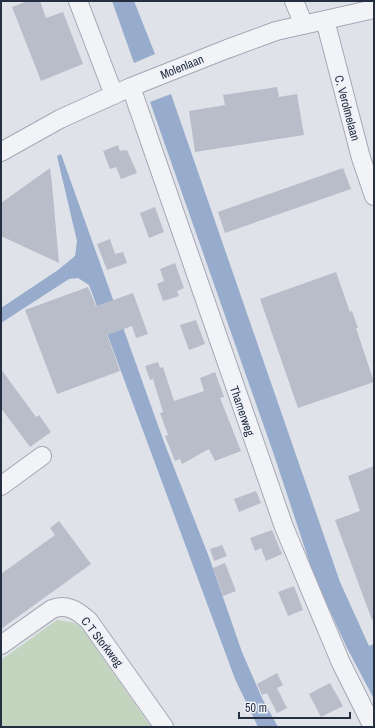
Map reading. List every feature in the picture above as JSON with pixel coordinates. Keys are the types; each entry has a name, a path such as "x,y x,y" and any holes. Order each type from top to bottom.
{"street":[{"path":"78,1 114,95"},
{"path":"294,1 304,25"},
{"name":"Molenlaan","path":"1,152 60,120 131,87 227,48 276,31 374,9"},
{"name":"C. Verolmelaan","path":"325,20 361,158 374,196"},
{"name":"Thamerweg","path":"131,87 284,527 341,663 373,727"},
{"path":"1,486 42,456"},
{"name":"C T Storkweg","path":"1,646 52,609 60,607 74,608 88,621 164,727"}],"green space":[{"path":"57,620 75,623 83,630 151,727 1,727 1,660"}],"water":[{"path":"112,1 134,1 155,54 134,63"},
{"path":"171,94 340,582 369,646 374,644 374,699 347,648 314,576 274,455 150,102"},
{"path":"61,154 164,442 209,557 242,652 262,698 278,727 258,727 235,679 89,285 78,278 69,279 1,323 1,308 58,270 75,256 77,241 57,156"}],"building":[{"path":"28,1 40,1 46,18 63,12 83,64 41,81 12,7"},
{"path":"277,87 279,97 297,94 304,135 195,152 189,111 225,105 223,95"},
{"path":"118,145 120,151 127,150 137,173 121,179 116,167 110,169 103,151"},
{"path":"50,168 59,263 1,236 1,203"},
{"path":"343,168 351,189 225,233 218,212"},
{"path":"155,207 164,232 149,238 140,213"},
{"path":"110,239 115,254 123,252 127,263 107,270 97,244"},
{"path":"175,263 184,288 177,291 179,296 163,301 157,284 164,281 160,269"},
{"path":"336,272 350,312 352,311 358,328 356,328 374,382 298,408 260,299"},
{"path":"88,287 96,306 133,293 148,334 136,338 132,326 107,335 120,371 57,394 25,310"},
{"path":"196,320 205,344 189,350 180,325"},
{"path":"158,362 160,368 163,367 174,401 204,391 200,378 215,372 224,397 220,398 241,451 215,461 209,449 182,464 180,459 175,461 165,436 168,435 160,413 163,412 153,379 150,380 145,366"},
{"path":"1,369 36,417 39,415 51,432 30,447 1,408"},
{"path":"374,466 374,619 372,620 335,520 360,511 348,476"},
{"path":"256,491 261,503 239,512 234,499"},
{"path":"59,521 91,564 1,629 1,574 55,535 50,528"},
{"path":"272,530 282,554 266,561 261,548 255,551 250,538"},
{"path":"222,545 227,556 214,561 210,549"},
{"path":"225,563 236,591 223,596 213,568"},
{"path":"294,586 303,610 288,616 278,592"},
{"path":"277,673 283,685 277,688 287,708 277,713 267,693 262,695 257,684"},
{"path":"330,683 343,706 321,717 309,694"}]}
